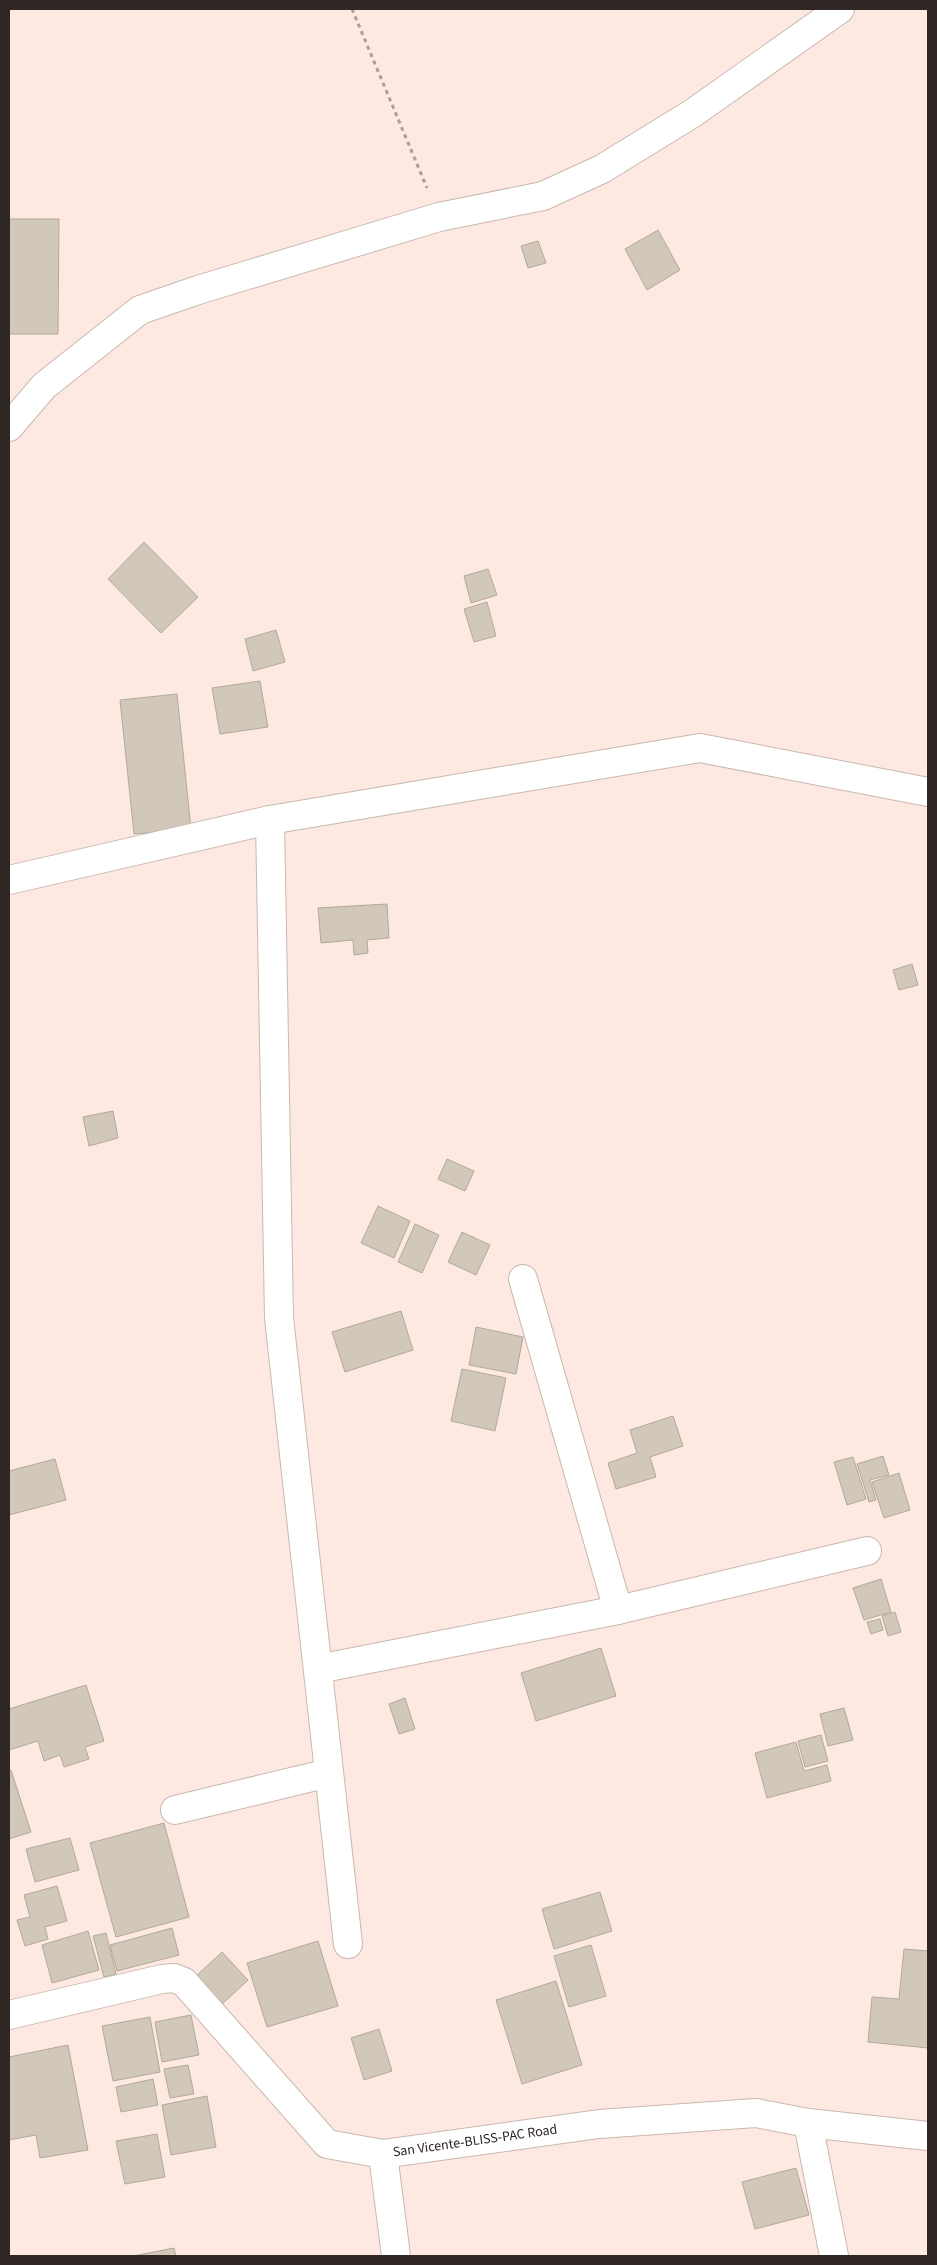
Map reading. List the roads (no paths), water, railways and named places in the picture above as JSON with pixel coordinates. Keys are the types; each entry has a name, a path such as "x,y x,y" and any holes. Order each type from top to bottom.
{"street":[{"path":"9,427 44,386 140,310 198,290 439,217 543,196 602,169 693,113 840,9"},
{"path":"9,880 270,820 700,748 928,792"},
{"path":"270,820 279,1318 348,1944"},
{"path":"523,1279 618,1610"},
{"path":"318,1669 618,1610 867,1551"},
{"path":"175,1810 329,1773"},
{"name":"San Vicente-BLISS-PAC Road","path":"9,2015 162,1978 174,1978 184,1982 327,2144 383,2154 599,2124 756,2113 808,2123 928,2136"},
{"path":"808,2123 834,2256"},
{"path":"383,2154 396,2256"}]}
